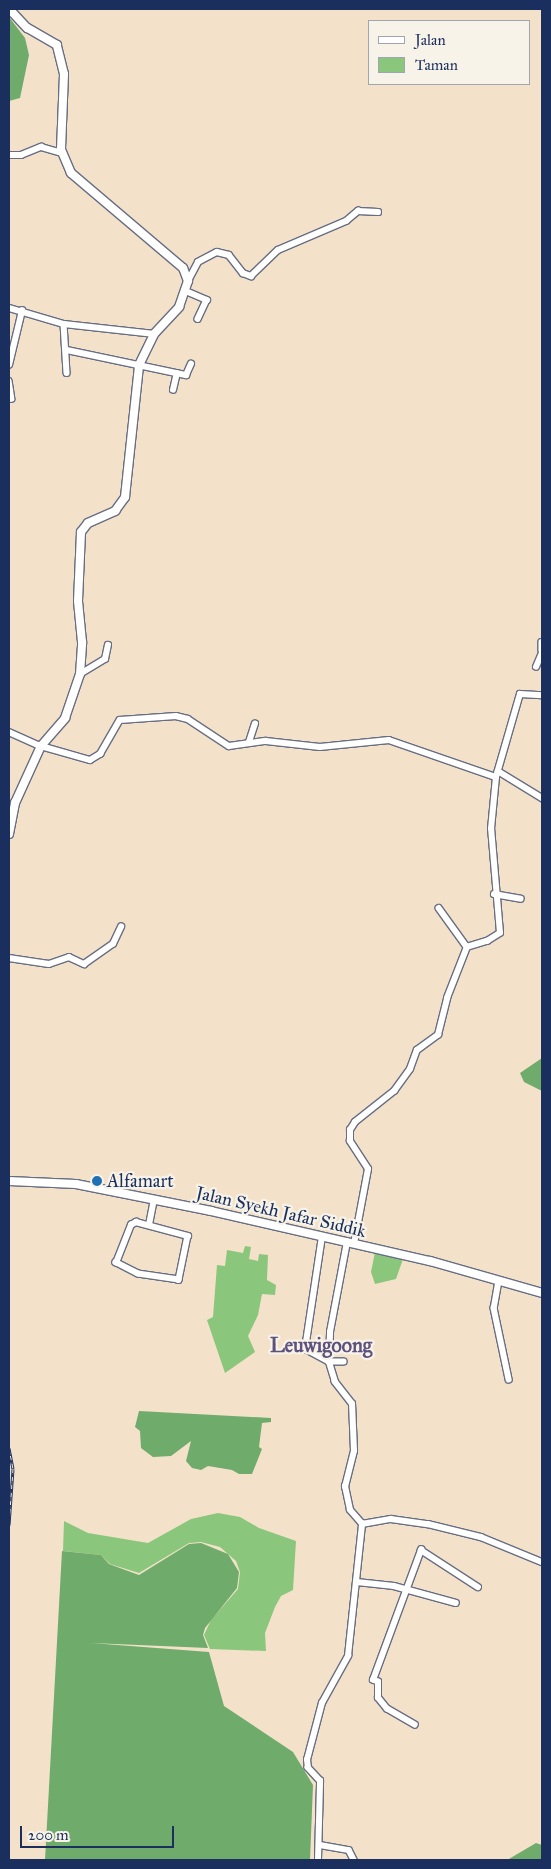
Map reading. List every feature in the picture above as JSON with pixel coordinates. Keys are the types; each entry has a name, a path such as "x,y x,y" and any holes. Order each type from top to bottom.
{"street":[{"path":"9,9 27,28 57,46 64,74 62,152 71,173 183,268 188,281"},
{"path":"9,155 21,155 41,147 62,152"},
{"path":"9,834 15,803 41,746 66,718 80,674 82,642 78,601 81,532 88,523 115,511 125,497 139,365 154,334 179,307 188,281 198,262 217,252 229,255 243,274 251,276 278,250 346,221 358,211 378,212"},
{"path":"186,291 206,300 198,319"},
{"path":"9,308 64,324 154,334"},
{"path":"9,365 22,311"},
{"path":"64,324 67,373"},
{"path":"67,350 188,375 190,364"},
{"path":"173,390 177,373"},
{"path":"9,381 12,399"},
{"path":"536,667 542,651 542,642"},
{"path":"80,674 105,659 108,645"},
{"path":"467,946 487,941 500,934 502,923 494,894 491,816 497,774 520,694 542,695"},
{"path":"9,732 41,746 90,760 100,754 120,720 170,716 188,720 224,744 249,742 320,747 371,740 389,740 497,774 542,798"},
{"path":"249,742 255,724"},
{"path":"494,894 521,899"},
{"path":"439,908 467,946"},
{"path":"9,958 49,964 69,957 84,964 113,944 120,927"},
{"path":"322,1860 318,1857 320,1845 320,1781 308,1768 307,1760 322,1703 348,1656 362,1524 350,1510 345,1487 354,1451 353,1408 335,1382 329,1362 331,1311 368,1169 350,1141 352,1126 394,1090 410,1069 417,1050 438,1035 445,1003 467,946"},
{"name":"Jalan Syekh Jafar Siddik","path":"9,1181 76,1184 154,1199 350,1243 542,1293"},
{"path":"149,1225 154,1199"},
{"path":"132,1224 149,1225 188,1236 179,1280 138,1274 116,1263 132,1224"},
{"path":"322,1237 305,1347 309,1353 329,1362 344,1362"},
{"path":"499,1281 494,1308 509,1379"},
{"path":"362,1524 391,1519 428,1524 481,1537 542,1562"},
{"path":"415,1725 387,1709 378,1698 378,1682 373,1680 421,1550 478,1587"},
{"path":"357,1582 406,1590 456,1603"},
{"path":"320,1845 349,1850 354,1860"}],"green space":[{"path":"9,17 25,38 29,55 20,98 9,101"},
{"path":"542,1058 542,1091 524,1082 520,1073"},
{"path":"245,1246 251,1247 249,1259 258,1261 259,1254 268,1255 267,1280 276,1285 275,1295 262,1294 258,1315 248,1336 255,1352 225,1373 207,1320 213,1317 217,1265 225,1266 227,1250 243,1253"},
{"path":"375,1252 403,1259 396,1279 375,1284 371,1272"},
{"path":"139,1411 271,1418 271,1422 262,1423 259,1447 262,1449 252,1474 239,1474 232,1470 208,1466 201,1470 192,1468 186,1461 191,1441 171,1456 153,1457 141,1448 140,1431 135,1427"},
{"path":"218,1513 240,1517 259,1528 296,1541 293,1590 281,1596 275,1607 265,1633 266,1651 210,1649 204,1635 211,1620 238,1589 240,1572 236,1561 220,1547 201,1542 189,1543 139,1573 110,1564 101,1555 63,1551 64,1521 88,1533 148,1543 191,1519"},
{"path":"201,1543 228,1554 239,1572 237,1588 205,1628 203,1635 208,1648 91,1643 209,1652 224,1706 293,1752 313,1785 310,1860 45,1860 62,1551 101,1555 109,1564 139,1575 189,1544"},
{"path":"536,1843 542,1845 542,1860 507,1860"}],"railway":[{"path":"9,1448 13,1469 9,1525"}],"place":[{"name":"Alfamart","path":"97,1181"}],"district":[{"name":"Leuwigoong","path":"321,1345"}]}
